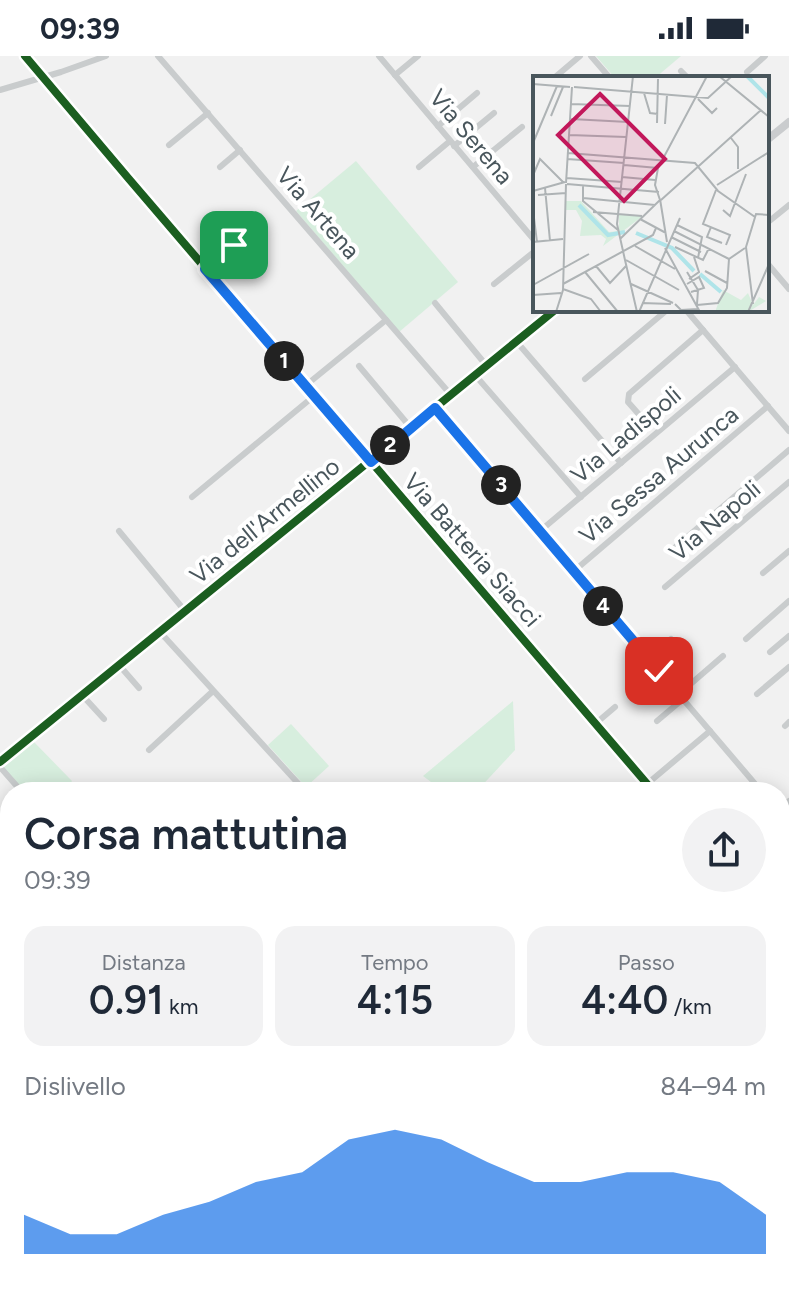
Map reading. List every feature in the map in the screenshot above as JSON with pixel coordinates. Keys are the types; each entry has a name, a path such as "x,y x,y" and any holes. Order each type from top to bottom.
{"street":[{"name":"Via Batteria Siacci","path":"25,56 645,782"},
{"path":"0,90 106,56"},
{"name":"Via Artena","path":"158,56 451,395"},
{"name":"Via Serena","path":"379,56 533,239"},
{"path":"395,75 418,56"},
{"path":"556,76 580,56"},
{"path":"591,56 608,76"},
{"path":"747,72 765,56"},
{"path":"681,71 686,76"},
{"path":"438,126 477,93"},
{"path":"169,145 208,113"},
{"path":"419,167 494,113"},
{"path":"769,138 789,122"},
{"path":"473,167 522,127"},
{"path":"220,167 240,150"},
{"path":"769,221 789,205"},
{"path":"216,220 235,242"},
{"path":"205,269 258,224"},
{"path":"494,284 533,253"},
{"path":"769,265 788,285"},
{"path":"435,303 486,365"},
{"name":"Via dell'Armellino","path":"0,764 552,312"},
{"path":"585,379 665,312"},
{"path":"688,312 789,431"},
{"path":"305,386 386,320"},
{"path":"643,419 628,402 629,394 703,330"},
{"path":"516,341 621,463"},
{"path":"359,366 411,428"},
{"name":"Via Ladispoli","path":"540,531 735,367"},
{"path":"475,375 581,497"},
{"path":"192,497 314,396"},
{"name":"Via Sessa Aurunca","path":"574,571 768,406"},
{"path":"435,408 753,782"},
{"path":"672,550 789,450"},
{"name":"Via Napoli","path":"665,587 789,482"},
{"path":"119,531 185,611"},
{"path":"763,573 789,551"},
{"path":"746,639 789,601"},
{"path":"160,632 297,782"},
{"path":"770,652 789,636"},
{"path":"649,659 671,639"},
{"path":"657,721 723,656"},
{"path":"119,665 139,688"},
{"path":"757,694 789,667"},
{"path":"632,694 659,671"},
{"path":"149,750 213,691"},
{"path":"82,695 104,719"},
{"path":"595,724 615,707"},
{"path":"649,782 710,731"},
{"path":"0,764 14,782"}],"green space":[{"path":"596,56 681,56 657,76 613,76"},
{"path":"356,161 458,282 399,332 296,211"},
{"path":"513,701 515,750 485,782 431,782 423,776"},
{"path":"291,724 329,766 311,782 301,782 268,745"},
{"path":"33,741 72,781 16,782 2,766"}],"cycle path":[{"path":"25,56 645,782"},
{"path":"0,762 553,312"}],"route":[{"path":"234,245 205,269 371,462 435,408 659,671"}]}
